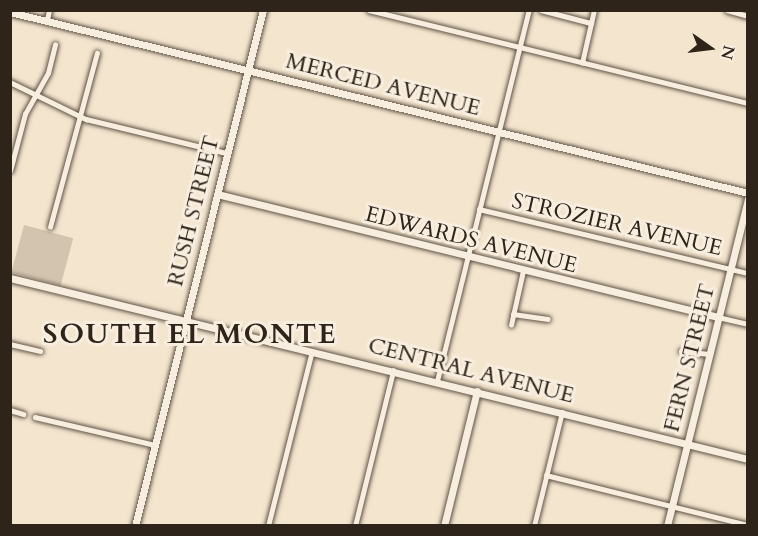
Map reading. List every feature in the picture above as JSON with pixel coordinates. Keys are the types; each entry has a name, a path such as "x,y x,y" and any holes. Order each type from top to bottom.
{"street":[{"path":"47,21 49,10"},
{"name":"RUSH STREET","path":"135,525 263,10"},
{"path":"369,10 747,104"},
{"path":"437,381 529,10"},
{"path":"541,10 591,23"},
{"path":"582,63 594,10"},
{"path":"727,10 747,16"},
{"name":"MERCED AVENUE","path":"10,12 747,193"},
{"path":"10,171 25,114 48,73 55,45"},
{"path":"50,227 97,53"},
{"path":"10,82 37,92 79,116 227,153"},
{"name":"EDWARDS AVENUE","path":"217,194 523,271 718,317"},
{"name":"FERN STREET","path":"667,525 747,199"},
{"name":"STROZIER AVENUE","path":"480,209 747,273"},
{"path":"511,325 523,271"},
{"name":"CENTRAL AVENUE","path":"10,278 437,381 747,459"},
{"path":"513,314 548,319"},
{"path":"718,317 747,324"},
{"path":"10,344 40,351"},
{"path":"268,525 312,351"},
{"path":"681,351 709,354"},
{"path":"355,525 393,371"},
{"path":"444,525 477,392"},
{"path":"10,410 23,414"},
{"path":"534,525 562,412"},
{"path":"36,417 155,445"},
{"path":"546,475 747,525"}],"shaded area":[{"path":"24,225 73,238 61,286 11,272"}],"district":[{"name":"SOUTH EL MONTE","path":"190,334"}]}
